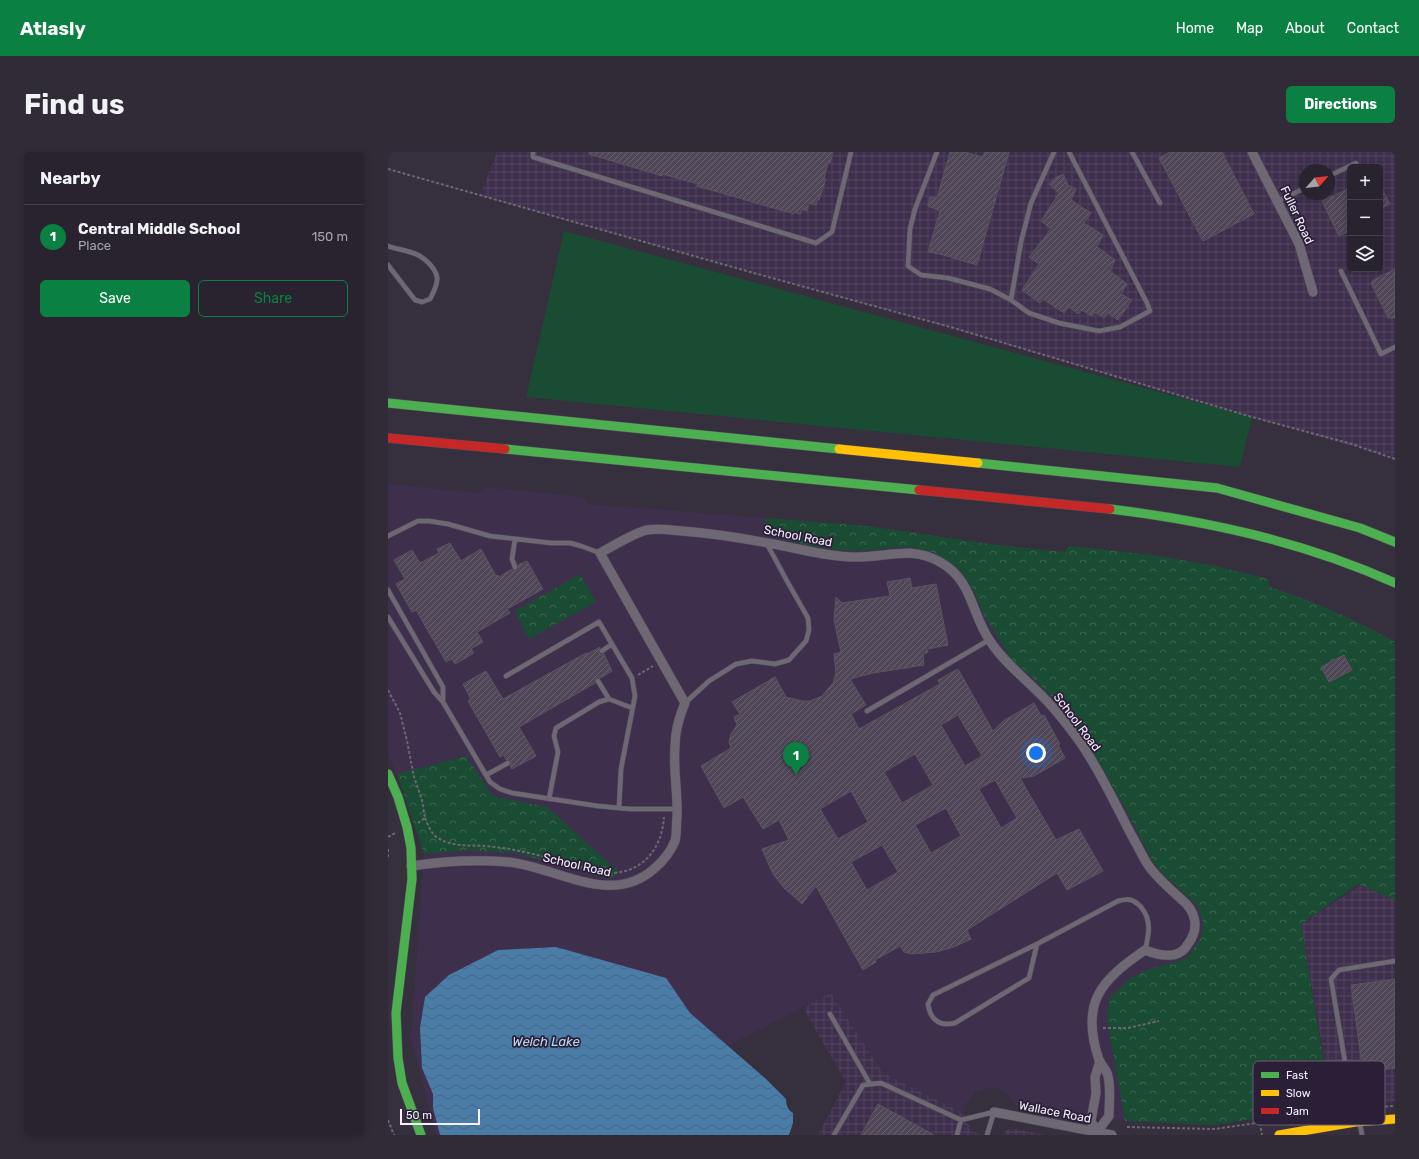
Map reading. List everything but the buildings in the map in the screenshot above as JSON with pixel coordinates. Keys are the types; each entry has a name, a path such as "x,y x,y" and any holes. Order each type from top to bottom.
{"main road":[{"path":"388,404 1217,488 1360,528 1395,542"},
{"path":"388,438 1090,507 1189,520 1266,537 1332,557 1395,583"},
{"path":"388,774 398,797 407,827 412,879 392,1039 398,1058 402,1083 421,1135"},
{"path":"1385,1120 1395,1119"},
{"path":"1279,1135 1339,1125"}],"street":[{"name":"Fuller Road","path":"1252,152 1299,244 1313,292"},
{"name":"School Road","path":"600,553 645,530 660,529 767,542 825,555 855,558 907,552 923,555 940,562 957,574 967,590 974,609 989,640 1002,658 1054,707 1082,745 1147,863 1163,882 1188,904 1196,918 1196,930 1186,948 1178,954 1157,955 1145,950"},
{"path":"600,553 684,703"},
{"name":"School Road","path":"411,866 466,860 509,862 610,887 624,885 640,880 663,861 675,840 677,809 674,748 676,728 684,703"},
{"path":"1100,1061 1095,1078 1096,1093 1091,1121 1096,1133 1109,1116 1108,1075 1100,1061 1093,1036 1092,1009 1098,992 1108,980 1125,964 1145,950"},
{"name":"Wallace Road","path":"994,1112 1112,1135"}],"lane":[{"path":"533,152 533,157 816,243 832,232 851,152"},
{"path":"937,152 915,209 910,229 908,266 921,275 948,278 990,289 1011,300 1028,313 1059,323 1099,331 1120,327 1150,311 1069,152"},
{"path":"1011,300 1021,242 1031,203 1054,152"},
{"path":"1132,152 1160,203"},
{"path":"1335,173 1356,163"},
{"path":"1278,201 1299,191"},
{"path":"388,246 414,253 424,259 431,266 437,278 436,288 430,298 422,302 415,300 388,265"},
{"path":"1341,271 1381,354 1395,347"},
{"path":"388,536 418,521 429,521 448,524 490,536 551,543 570,543 600,553"},
{"path":"515,539 512,559 515,567"},
{"path":"684,703 709,681 736,664 752,661 775,664 789,660 806,641 809,630 808,618 767,542"},
{"path":"388,590 442,687 443,702"},
{"path":"388,617 434,692 443,702 490,782 512,794 619,808 677,809"},
{"path":"506,676 599,622 632,678 635,696 621,769 619,808"},
{"path":"868,710 989,640"},
{"path":"602,651 612,644"},
{"path":"598,681 609,699 632,708"},
{"path":"549,799 558,752 554,736 556,728 599,702 609,699"},
{"path":"486,775 508,762"},
{"path":"1037,944 1029,978 955,1023 949,1025 941,1024 930,1013 928,1004 934,995 1037,944 1118,901 1128,898 1137,903 1146,912 1149,924 1149,933 1145,950"},
{"path":"1345,1061 1330,979 1339,970 1395,961"},
{"path":"830,1014 870,1084"},
{"path":"834,1135 863,1085 881,1083 961,1120 994,1112"},
{"path":"987,1135 994,1112"},
{"path":"957,1135 961,1120"},
{"path":"1358,1125 1362,1135"}],"path":[{"path":"388,169 743,270 954,328 1252,417 1352,444 1395,459"},
{"path":"632,678 661,661"},
{"path":"388,690 400,714 414,776 422,800 425,818 436,838 462,846 486,846 514,850 612,874 631,869 648,858 661,838 665,809"},
{"path":"388,836 414,825 425,818"},
{"path":"388,849 388,858"},
{"path":"1103,1028 1128,1028 1159,1021"},
{"path":"1385,1107 1395,1106"},
{"path":"388,1120 394,1135"},
{"path":"1127,1127 1215,1129 1253,1123"},
{"path":"1260,1125 1262,1135"}],"shaded area":[{"path":"497,152 1395,152 1395,459 926,321 480,196"},
{"path":"388,484 478,493 487,487 583,497 587,504 867,526 990,544 1065,552 1069,546 1153,555 1216,566 1268,579 1270,587 1306,599 1376,631 1395,642 1395,900 1358,884 1301,924 1324,1061 1253,1061 1253,1119 1215,1125 1070,1118 1021,1109 1015,1105 1012,1099 1004,1092 995,1088 976,1092 964,1106 963,1113 882,1072 831,993 554,1135 436,1135 411,1039 424,854 397,774 388,756"},
{"path":"1361,885 1395,900 1395,1102 1385,1103 1385,1061 1325,1061 1301,924"},
{"path":"831,993 882,1072 963,1113 971,1131 983,1135 818,1135 846,1082 803,1008"},
{"path":"1010,1128 1046,1135 1001,1135"}],"green space":[{"path":"564,231 1252,417 1240,467 526,397"},
{"path":"766,518 867,526 990,544 1065,552 1069,546 1153,555 1216,566 1268,579 1270,587 1334,611 1395,642 1395,900 1358,884 1301,924 1324,1061 1253,1061 1253,1119 1215,1125 1125,1121 1107,1018 1110,998 1128,980 1144,971 1187,958 1201,938 1203,922 1197,905 1165,876 1153,862 1126,810 1086,740 1059,704 1032,677 1012,660 984,615 970,584 958,568 935,553 916,548 897,547 862,551 831,549 806,545 764,534"},
{"path":"580,574 596,602 529,639 515,611"},
{"path":"466,756 493,796 547,807 618,871 611,879 516,853 468,850 424,854 397,774"}],"water":[{"name":"Welch Lake","path":"556,947 666,978 690,1013 765,1078 786,1099 788,1107 793,1113 793,1123 789,1135 440,1135 433,1108 433,1094 422,1068 420,1028 425,997 449,975 498,950"}],"traffic: fast":[{"path":"388,403 839,449"},
{"path":"505,449 919,490"},
{"path":"978,463 1217,488 1360,528 1395,542"},
{"path":"1110,509 1184,520 1256,535 1326,556 1395,583"},
{"path":"388,774 398,797 407,827 411,848 412,879 396,1013 398,1058 402,1083 421,1135"}],"traffic: slow":[{"path":"839,449 978,463"},
{"path":"1385,1120 1395,1119"},
{"path":"1279,1135 1337,1125"}],"traffic: jam":[{"path":"388,438 505,449"},
{"path":"919,490 1110,509"}],"place":[{"name":"Central Middle School","path":"796,775"}]}
